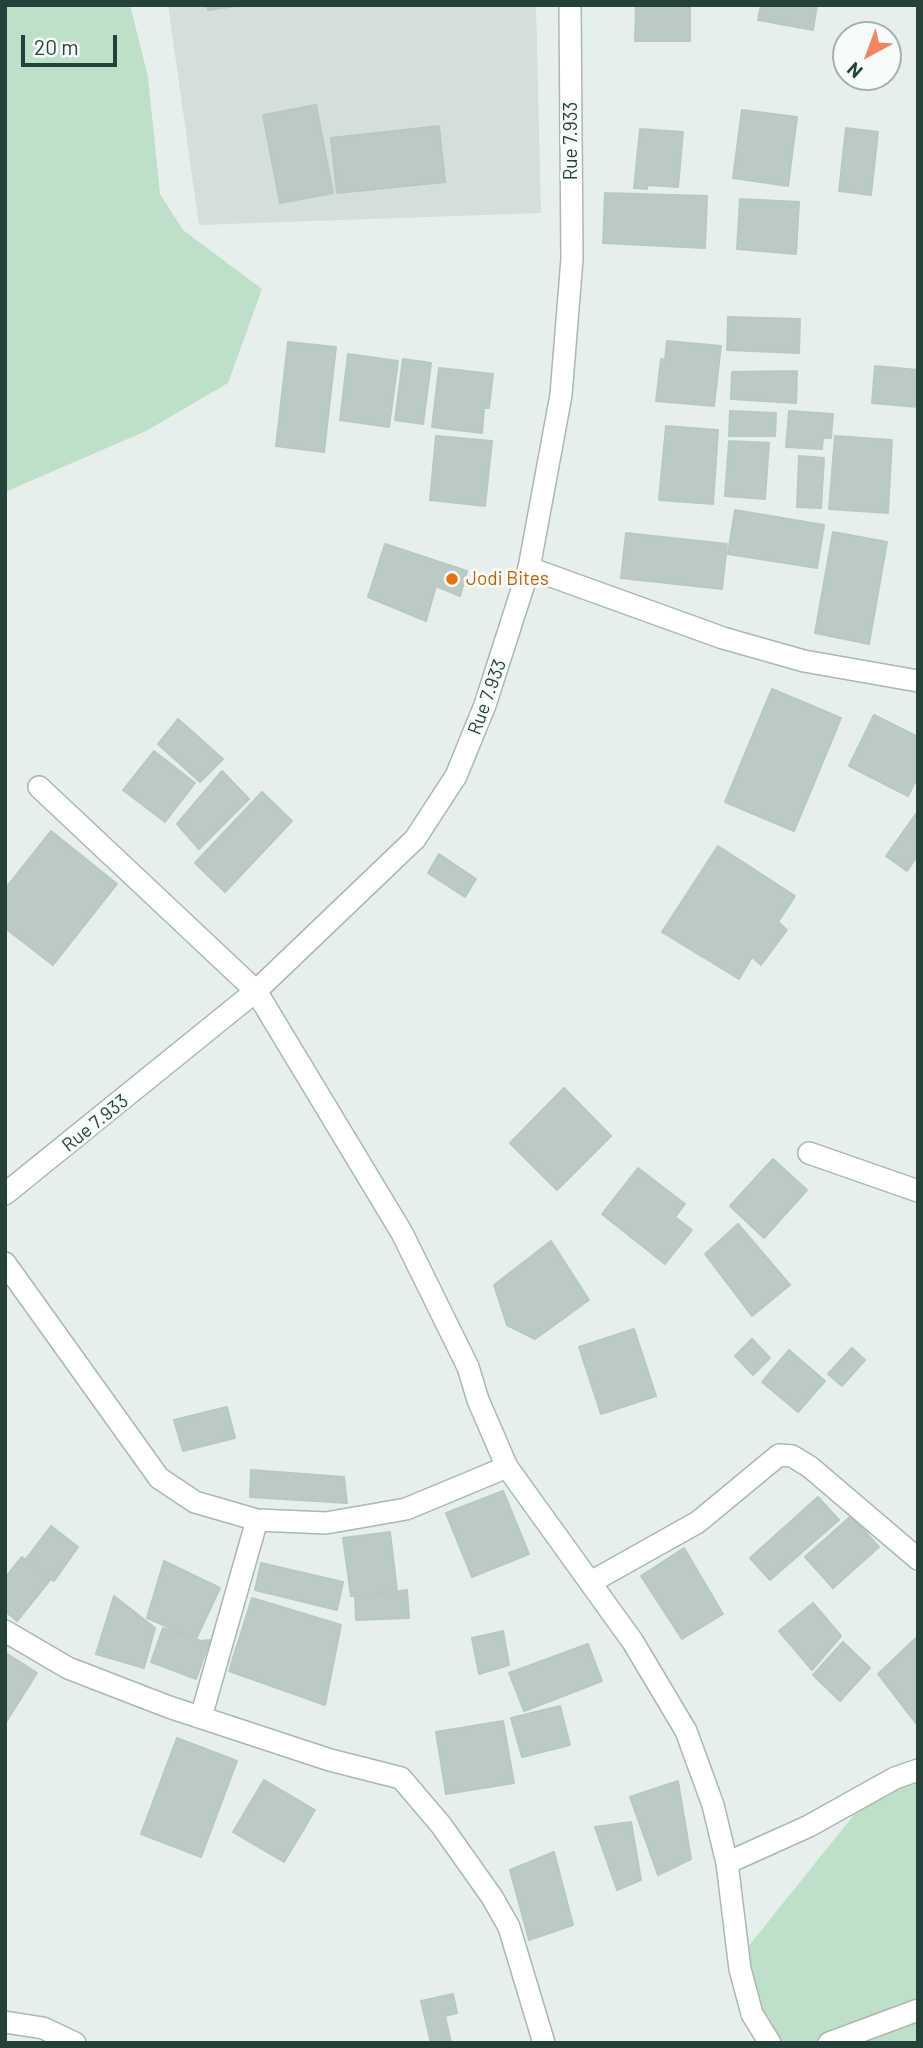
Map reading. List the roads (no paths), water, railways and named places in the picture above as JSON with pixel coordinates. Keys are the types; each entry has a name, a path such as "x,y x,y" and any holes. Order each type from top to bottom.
{"street":[{"name":"Rue 7.933","path":"5,1194 256,992 415,839 456,776 485,705 530,568 561,395 572,259 570,5"},
{"path":"530,568 723,638 804,661 918,681"},
{"path":"39,787 256,992 402,1233 468,1367 478,1400 507,1467 633,1642 685,1731 713,1805 727,1863 740,1969 752,2014 770,2043"},
{"path":"809,1153 918,1191"},
{"path":"5,1264 159,1478 195,1502 257,1520 326,1523 406,1509 507,1467"},
{"path":"591,1582 698,1522 779,1455 792,1456 810,1467 918,1559"},
{"path":"201,1717 257,1520"},
{"path":"5,1631 68,1668 201,1717 330,1760 401,1778 441,1825 492,1897 509,1927 544,2043"},
{"path":"727,1863 809,1826 895,1778 918,1770"},
{"path":"829,2043 918,2010"},
{"path":"5,2022 43,2028 75,2043"}],"place":[{"name":"Jodi Bites","path":"452,579"}]}
